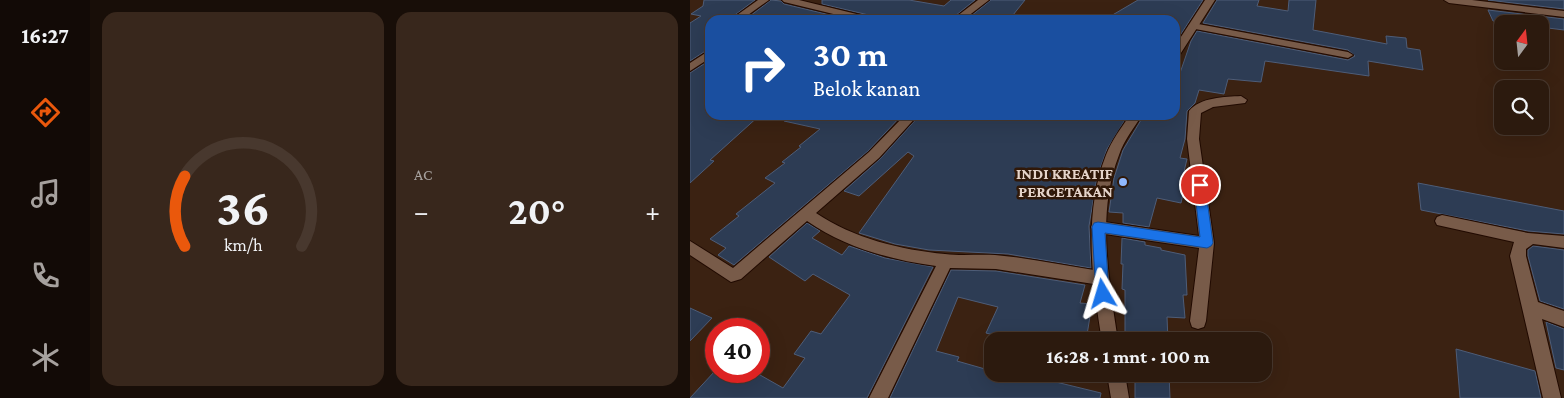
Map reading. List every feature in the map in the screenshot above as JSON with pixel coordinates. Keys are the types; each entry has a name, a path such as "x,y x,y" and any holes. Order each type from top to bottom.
{"street":[{"path":"742,15 764,0"},
{"path":"787,0 849,15"},
{"path":"964,15 984,0"},
{"path":"1180,46 1210,0"},
{"path":"1450,0 1564,14"},
{"path":"1193,26 1348,55"},
{"path":"690,68 705,57"},
{"path":"1198,320 1204,242 1193,139 1195,112 1201,106 1222,101 1241,100"},
{"path":"690,248 731,275 736,274 874,155 907,120"},
{"path":"1109,332 1100,278 1098,227 1110,161 1121,138 1133,120"},
{"path":"807,214 829,229 882,249 916,257 946,261 996,262 1100,278"},
{"path":"1442,221 1535,239 1564,242"},
{"path":"1098,227 1204,242"},
{"path":"1535,239 1519,246 1518,256 1532,308 1552,398"},
{"path":"878,398 946,261"},
{"path":"1532,308 1564,319"},
{"path":"1117,382 1120,398"}],"building":[{"path":"704,0 755,0 735,15 705,15 705,51 690,61 690,23 701,16 691,14 703,6"},
{"path":"771,0 830,15 751,15"},
{"path":"822,0 909,0 944,6 951,0 975,0 956,15 869,15 822,4"},
{"path":"991,0 1025,0 1013,15 972,15"},
{"path":"1138,0 1203,0 1180,35 1180,15 1112,15"},
{"path":"1217,0 1259,0 1257,6 1288,11 1289,0 1316,0 1313,30 1387,44 1386,36 1406,38 1407,48 1420,50 1423,70 1368,61 1369,76 1265,61 1261,82 1228,79 1224,94 1199,90 1195,103 1187,111 1185,139 1180,158 1187,159 1182,180 1186,181 1181,203 1157,198 1149,227 1123,223 1123,213 1109,212 1114,178 1123,150 1141,120 1180,120 1180,73 1191,41 1197,31 1348,60 1355,56 1348,50 1203,23"},
{"path":"1488,0 1564,0 1564,9"},
{"path":"1488,10 1530,15 1494,15 1493,21"},
{"path":"1549,17 1564,19 1564,30 1549,28"},
{"path":"705,63 705,120 754,120 710,160 714,161 690,183 690,73"},
{"path":"897,120 868,151 734,265 718,255 726,248 710,239 739,216 736,214 775,183 765,178 785,163 782,162 820,129 784,121"},
{"path":"915,120 1125,120 1107,149 1097,177 1089,226 1091,268 1008,254 929,250 895,244 859,233 914,156 908,152 859,196 844,191 880,159"},
{"path":"1418,183 1564,211 1564,234 1528,231 1421,210"},
{"path":"807,223 820,231 812,238 842,255 849,246 885,258 933,267 867,398 690,398 705,382 770,383 770,381 783,388 805,358 794,354 811,331 821,334 850,295 813,274 805,281 769,257"},
{"path":"1122,238 1145,242 1145,245 1185,255 1187,295 1183,295 1185,318 1167,317 1168,332 1125,332 1125,290 1122,289 1123,264 1121,264"},
{"path":"1533,246 1564,250 1564,309 1540,301 1528,256 1528,250"},
{"path":"951,270 996,271 1085,285 1080,303 1092,304 1087,332 986,332 998,307 958,297 936,351 959,357 957,361 984,369 984,382 1056,382 1101,393 1100,398 890,398"},
{"path":"690,308 712,318 705,318 705,325 690,341"},
{"path":"1546,322 1564,329 1564,370 1556,368"},
{"path":"1456,349 1535,371 1541,398 1460,398"},
{"path":"1135,382 1169,382 1170,398 1135,398"}],"place":[{"name":"INDI KREATIF PERCETAKAN","path":"1123,182"}],"route":[{"path":"1103,294 1100,278 1098,227 1207,243 1200,185"}]}
